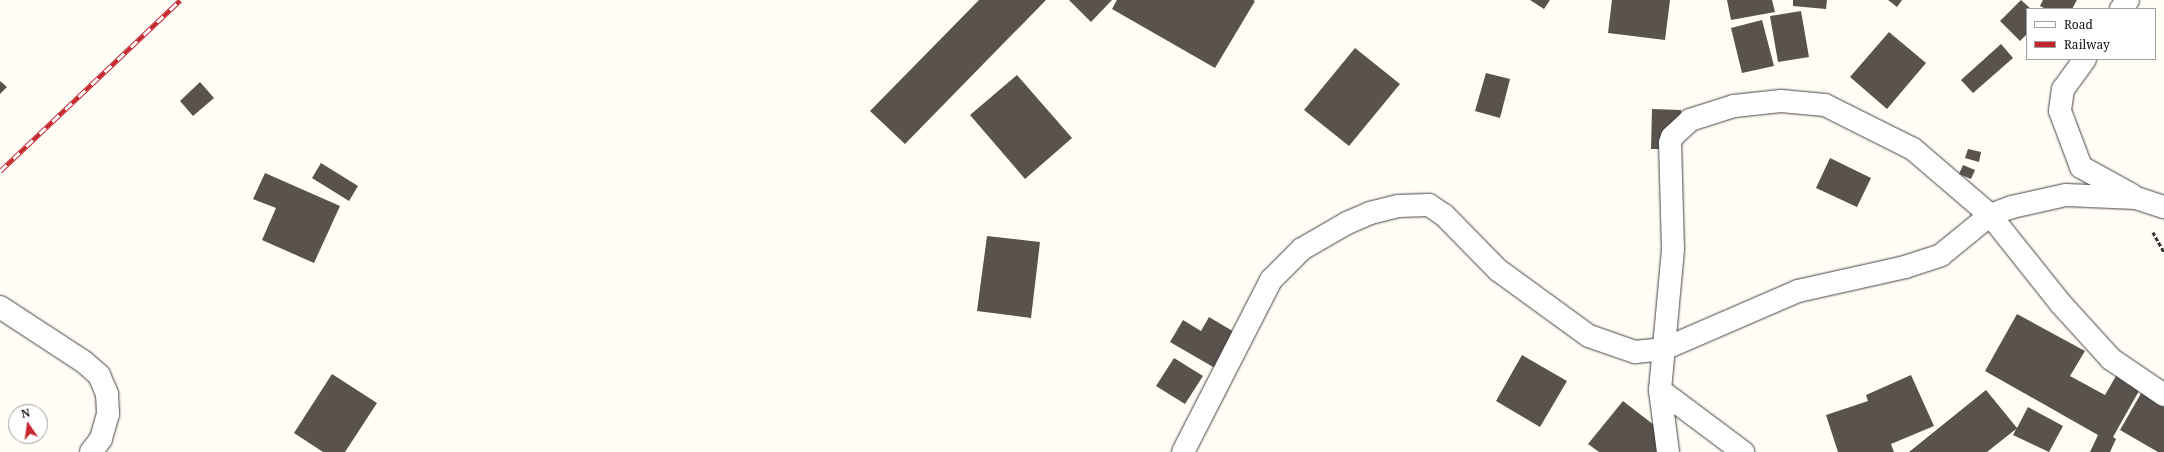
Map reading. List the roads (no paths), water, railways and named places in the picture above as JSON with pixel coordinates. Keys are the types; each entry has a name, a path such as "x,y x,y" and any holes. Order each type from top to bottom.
{"street":[{"path":"2122,8 2128,0"},
{"path":"2084,60 2063,89 2060,99 2060,111 2081,167 2136,198 2164,207"},
{"path":"1668,452 1660,390 1673,249 1670,143 1672,137 1690,120 1734,106 1781,101 1825,105 1913,149 1990,215 2061,304 2111,359 2164,396"},
{"path":"1182,452 1257,304 1271,280 1285,264 1302,249 1347,223 1370,213 1398,206 1429,205 1444,215 1498,270 1589,336 1635,352 1664,349 1798,292 1905,267 1941,255 1990,215 2012,207 2066,195 2136,198"},
{"path":"0,307 84,362 99,375 107,394 108,414 101,439 91,452"},
{"path":"1660,390 1743,452"}],"railway":[{"path":"0,171 180,0"}]}
